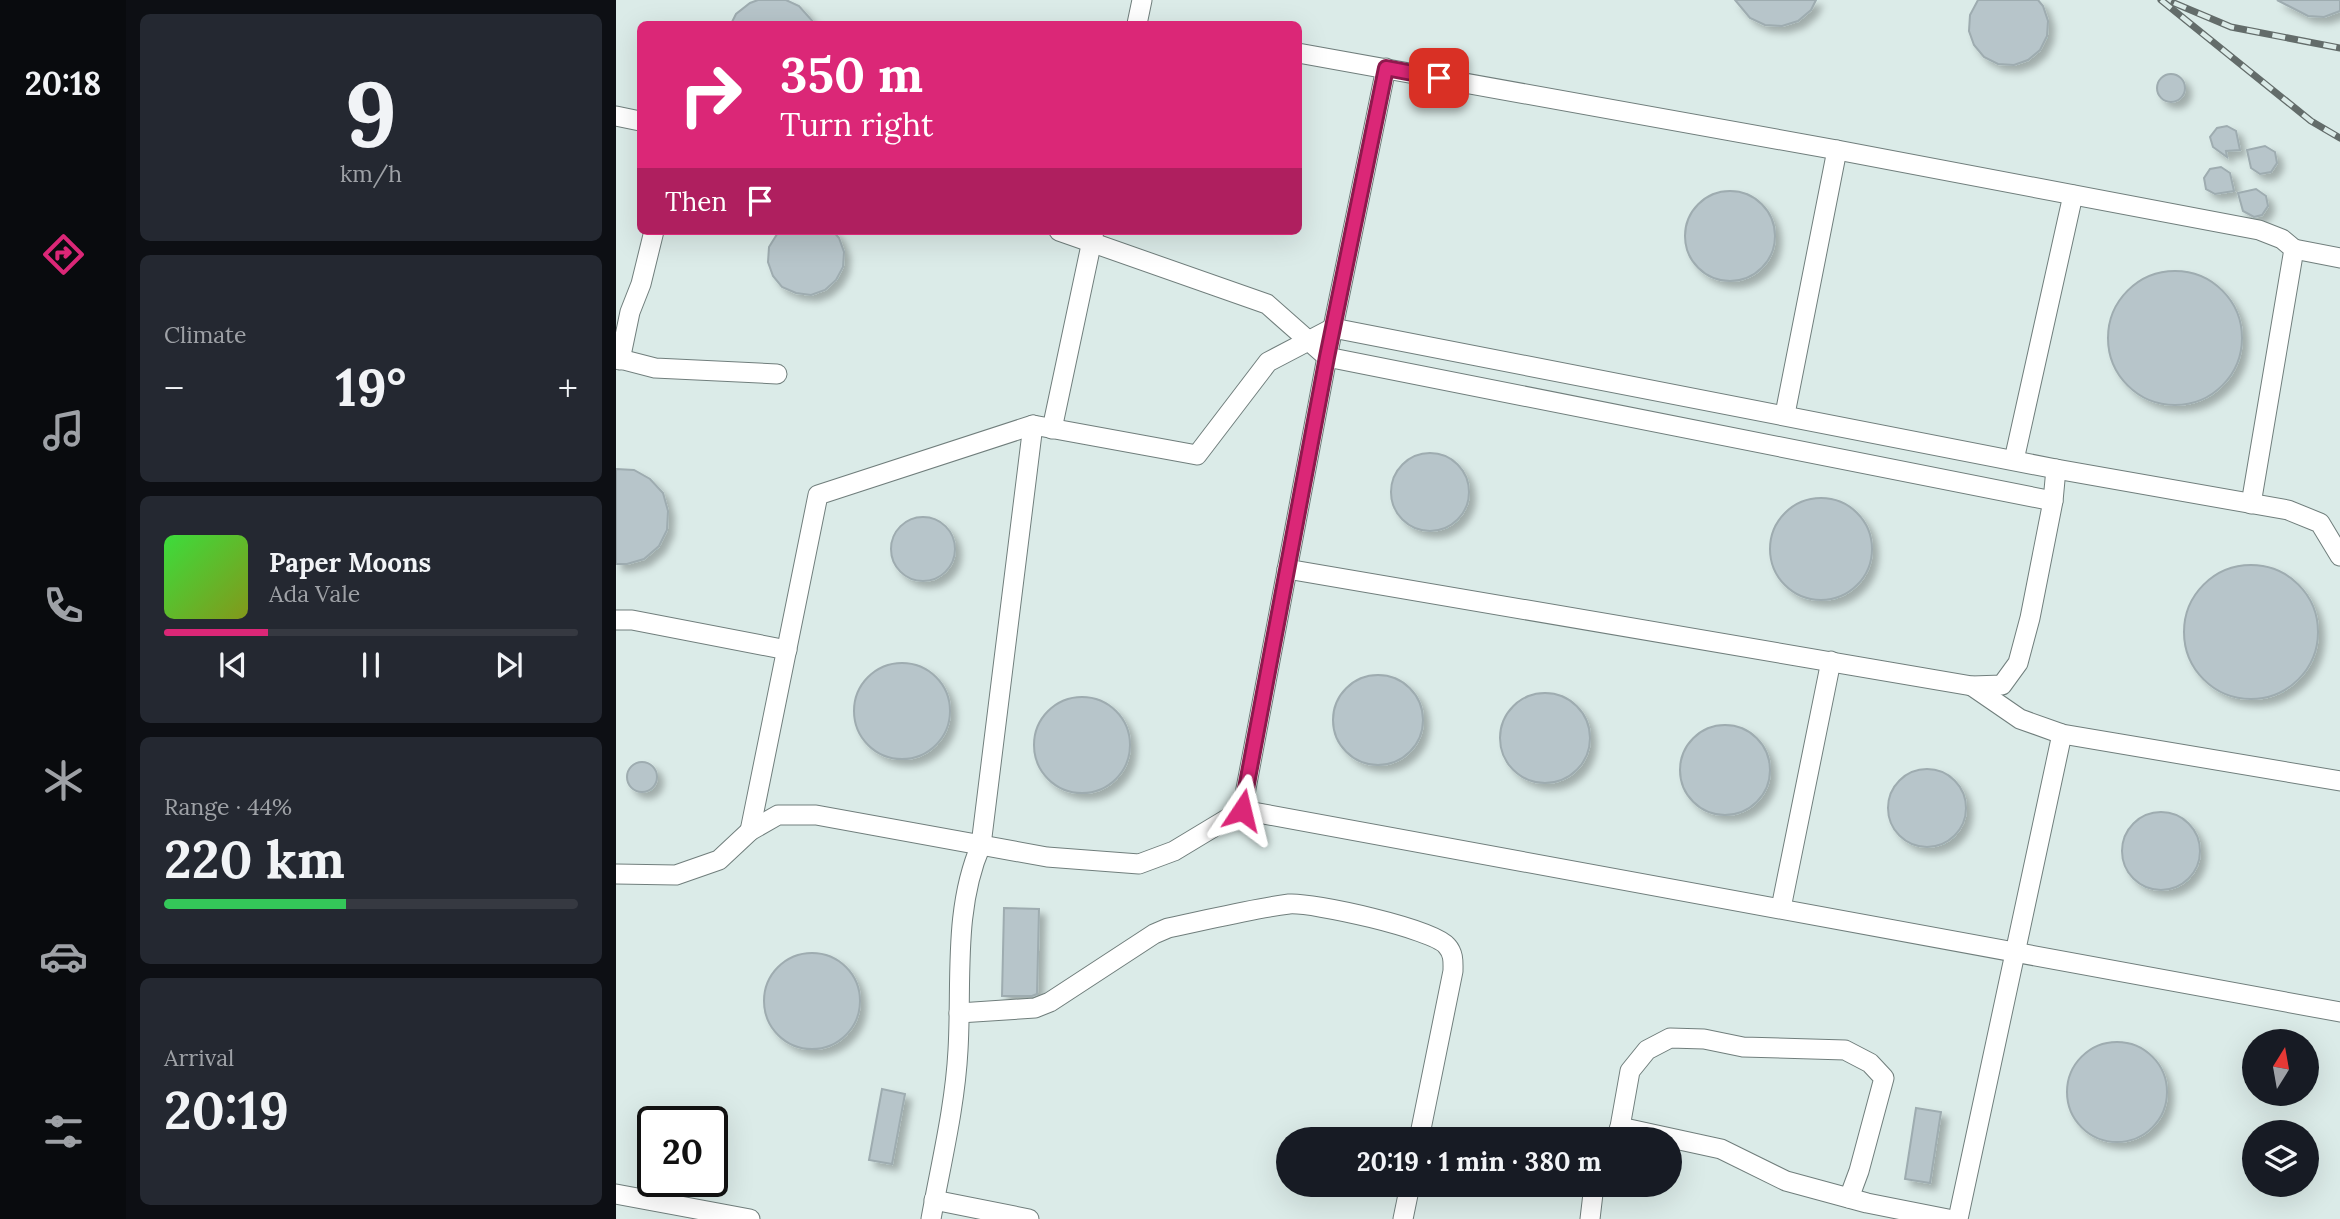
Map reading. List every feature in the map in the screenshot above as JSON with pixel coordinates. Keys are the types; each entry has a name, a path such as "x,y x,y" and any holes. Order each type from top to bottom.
{"street":[{"path":"1138,21 1142,0"},
{"path":"1302,54 1837,150 2259,230 2282,239 2294,249 2340,258"},
{"path":"1242,810 1327,357 1386,68"},
{"path":"616,116 637,120"},
{"path":"1785,414 1837,150"},
{"path":"2014,460 2073,195"},
{"path":"653,235 618,359 655,368 777,374"},
{"path":"1029,1219 933,1210 958,1053 964,906 973,863 981,845 1043,427 1092,237 1267,304 1327,357 2053,502"},
{"path":"2251,504 2294,249"},
{"path":"750,831 818,495 1043,427 1197,455 1268,362 1333,328 1785,414 2056,469 2288,510 2320,523 2340,555"},
{"path":"1287,569 1972,687 2002,685 2018,663 2030,618 2053,502 2056,469"},
{"path":"616,620 632,620 787,650"},
{"path":"1781,908 1831,661"},
{"path":"1972,687 2020,719 2062,734 2340,780"},
{"path":"1958,1219 2062,734"},
{"path":"616,874 676,876 719,860 750,831 778,814 816,815 1047,857 1139,864 1174,851 1242,810 2340,1012"},
{"path":"959,1013 1011,1011 1042,1005 1154,934 1178,926 1291,904 1313,906 1401,925 1436,937 1447,944 1453,955 1453,971 1421,1127"},
{"path":"1619,1127 1630,1071 1647,1049 1670,1038 1704,1040 1744,1047 1845,1050 1870,1063 1884,1078 1849,1198"},
{"path":"1682,1143 1721,1149 1786,1181 1849,1198 1948,1219"},
{"path":"616,1195 750,1219"},
{"path":"1404,1219 1408,1197"},
{"path":"1590,1219 1593,1197"}],"building":[{"path":"758,0 786,0 799,6 812,21 732,21 736,14"},
{"path":"1735,0 1816,0 1811,10 1798,21 1782,26 1765,25 1750,18"},
{"path":"1978,0 2038,0 2048,21 2047,36 2040,50 2028,60 2014,65 1998,64 1984,57 1974,45 1969,31 1970,15"},
{"path":"2277,0 2340,0 2340,11 2324,17 2308,16"},
{"path":"2171,74 2181,78 2185,88 2181,98 2171,102 2161,98 2157,88 2161,78"},
{"path":"2227,126 2236,131 2240,150 2226,151 2227,157 2213,147 2210,137 2217,128"},
{"path":"2265,146 2275,152 2277,163 2271,172 2260,174 2251,168 2247,150"},
{"path":"2221,167 2230,173 2234,191 2215,194 2206,189 2204,178 2210,169"},
{"path":"2256,189 2266,196 2268,206 2262,215 2254,217 2243,211 2238,193"},
{"path":"1730,191 1747,194 1762,204 1772,219 1775,236 1772,253 1762,268 1747,278 1730,281 1713,278 1698,268 1688,253 1685,236 1688,219 1698,204 1713,194"},
{"path":"776,235 836,235 844,252 843,267 836,280 825,290 811,295 796,293 782,287 773,276 768,262 769,247"},
{"path":"2175,271 2201,276 2222,291 2237,312 2242,338 2237,364 2222,385 2201,400 2175,405 2149,400 2128,385 2113,364 2108,338 2113,312 2128,291 2149,276"},
{"path":"1430,453 1445,456 1462,470 1469,492 1466,507 1452,524 1430,531 1415,528 1398,514 1391,492 1394,477 1408,460"},
{"path":"616,469 634,470 650,479 663,493 668,511 667,530 659,546 644,559 627,564 616,564"},
{"path":"1821,498 1841,502 1857,513 1868,529 1872,549 1868,569 1857,585 1841,596 1821,600 1801,596 1785,585 1774,569 1770,549 1774,529 1785,513 1801,502"},
{"path":"917,517 929,517 946,526 953,537 953,561 946,572 929,581 917,581 905,576 896,567 891,555 891,543 896,531 905,522"},
{"path":"2251,565 2277,570 2298,585 2313,606 2318,632 2313,658 2298,679 2277,694 2251,699 2225,694 2204,679 2189,658 2184,632 2189,606 2204,585 2225,570"},
{"path":"902,663 920,667 936,677 946,693 950,711 946,729 936,745 920,755 902,759 884,755 868,745 858,729 854,711 858,693 868,677 884,667"},
{"path":"1378,675 1395,678 1410,688 1420,703 1423,720 1420,737 1410,752 1395,762 1378,765 1361,762 1346,752 1336,737 1333,720 1336,703 1346,688 1361,678"},
{"path":"1545,693 1562,696 1577,706 1587,721 1590,738 1587,755 1577,770 1562,780 1545,783 1528,780 1513,770 1503,755 1500,738 1503,721 1513,706 1528,696"},
{"path":"1082,697 1100,701 1116,711 1126,727 1130,745 1126,763 1116,779 1100,789 1082,793 1064,789 1048,779 1038,763 1034,745 1038,727 1048,711 1064,701"},
{"path":"1725,725 1742,728 1757,738 1767,753 1770,770 1767,787 1757,802 1742,812 1725,815 1708,812 1693,802 1683,787 1680,770 1683,753 1693,738 1708,728"},
{"path":"642,762 648,763 656,771 656,783 648,791 642,792 636,791 628,783 627,777 628,771 636,763"},
{"path":"1927,769 1942,772 1959,786 1966,808 1963,823 1949,840 1927,847 1912,844 1895,830 1888,808 1891,793 1905,776"},
{"path":"2161,812 2176,815 2193,829 2200,851 2197,866 2183,883 2161,890 2146,887 2129,873 2122,851 2125,836 2139,819"},
{"path":"1004,908 1039,909 1037,994 1032,996 1002,996"},
{"path":"812,953 830,957 846,967 856,983 860,1001 856,1019 846,1035 830,1045 812,1049 794,1045 778,1035 768,1019 764,1001 768,983 778,967 794,957"},
{"path":"2117,1042 2136,1046 2152,1057 2163,1073 2167,1092 2163,1111 2152,1127 2136,1138 2117,1142 2098,1138 2082,1127 2071,1111 2067,1092 2071,1073 2082,1057 2098,1046"},
{"path":"882,1089 905,1094 892,1164 869,1160"},
{"path":"1916,1108 1941,1112 1930,1183 1905,1179"}],"railway":[{"path":"2161,0 2311,121 2340,138"},
{"path":"2174,3 2231,27 2340,48"}],"route":[{"path":"1242,810 1327,357 1386,68 1439,78"}]}
